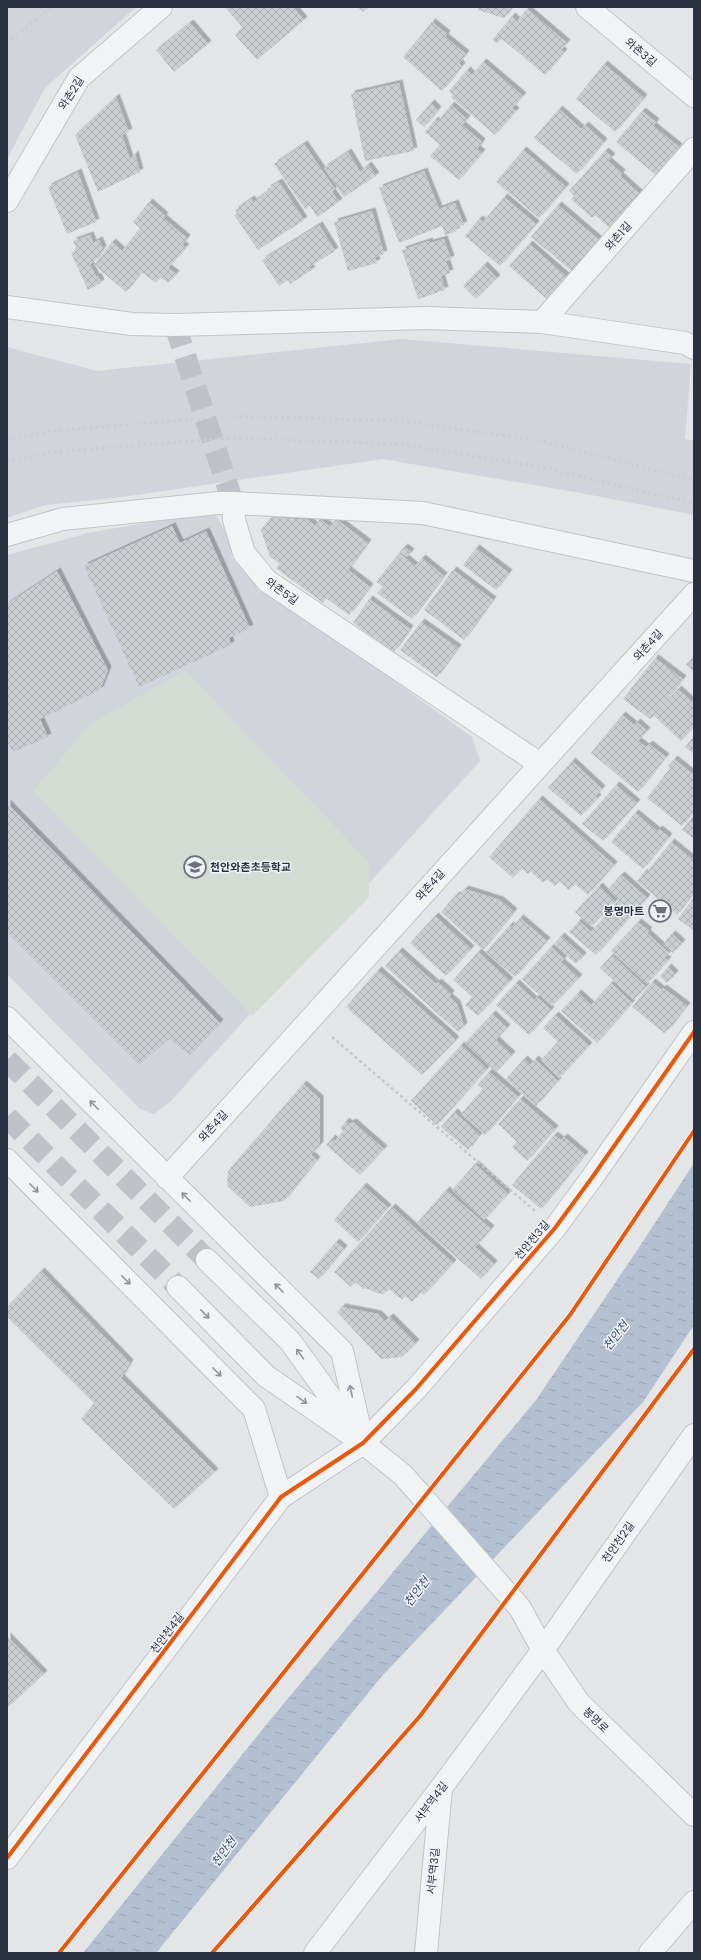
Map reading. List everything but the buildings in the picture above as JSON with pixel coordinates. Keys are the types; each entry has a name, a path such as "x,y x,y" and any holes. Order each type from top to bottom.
{"street":[{"name":"와촌2길","path":"7,200 79,78 161,7"},
{"name":"와촌3길","path":"587,7 694,96"},
{"name":"와촌1길","path":"542,322 694,149"},
{"path":"7,307 132,324 427,318 542,322 685,343 694,348"},
{"path":"7,535 63,519 218,503 233,503 423,513 694,571"},
{"name":"와촌5길","path":"233,503 234,520 244,554 266,581 540,764"},
{"name":"와촌4길","path":"167,1178 694,594"},
{"path":"7,1018 342,1351 363,1442"},
{"name":"천안천3길","path":"363,1442 416,1390 555,1228 694,1032"},
{"path":"7,1160 254,1409 281,1497"},
{"path":"207,1260 290,1341 363,1442"},
{"path":"178,1287 266,1376 363,1442"},
{"name":"천안천2길","path":"543,1650 694,1435"},
{"name":"천안천4길","path":"7,1858 281,1497 363,1442"},
{"name":"봉명로","path":"363,1442 403,1475 520,1608 543,1650 579,1703 694,1815"},
{"name":"서부역4길","path":"315,1953 441,1788 543,1650"},
{"name":"서부역3길","path":"426,1953 441,1788"},
{"path":"650,1953 694,1902"}],"path":[{"path":"310,1018 555,1228"}],"shaded area":[{"path":"7,7 136,7 45,88 7,159"},
{"path":"402,339 691,364 685,439 694,441 694,515 586,494 383,459 115,498 45,505 7,518 7,347 97,371"},
{"name":"천안와촌초등학교","path":"216,515 229,538 232,558 252,578 472,737 480,761 170,1102 154,1114 140,1109 7,974 7,555 92,532 177,518"},
{"path":"185,670 369,862 369,897 252,1016 33,791 90,724"}],"water":[{"name":"천안천","path":"694,1163 694,1325 643,1402 382,1676 156,1953 83,1953 266,1725 536,1400"}],"tunnel":[{"path":"175,325 233,503"},
{"path":"7,1060 207,1260"},
{"path":"7,1117 178,1287"}],"railway":[{"path":"7,43 51,7"},
{"path":"7,440 52,431 232,416 403,421 541,441 694,480"},
{"path":"7,461 54,452 232,438 400,444 536,466 694,503"}],"cycle path":[{"path":"7,1858 281,1497 363,1443 416,1389 555,1228 694,1032"},
{"path":"59,1953 570,1315 694,1131"},
{"path":"212,1953 420,1716 694,1349"}],"place":[{"name":"천안와촌초등학교","path":"195,867"},
{"name":"봉명마트","path":"660,911"}]}
